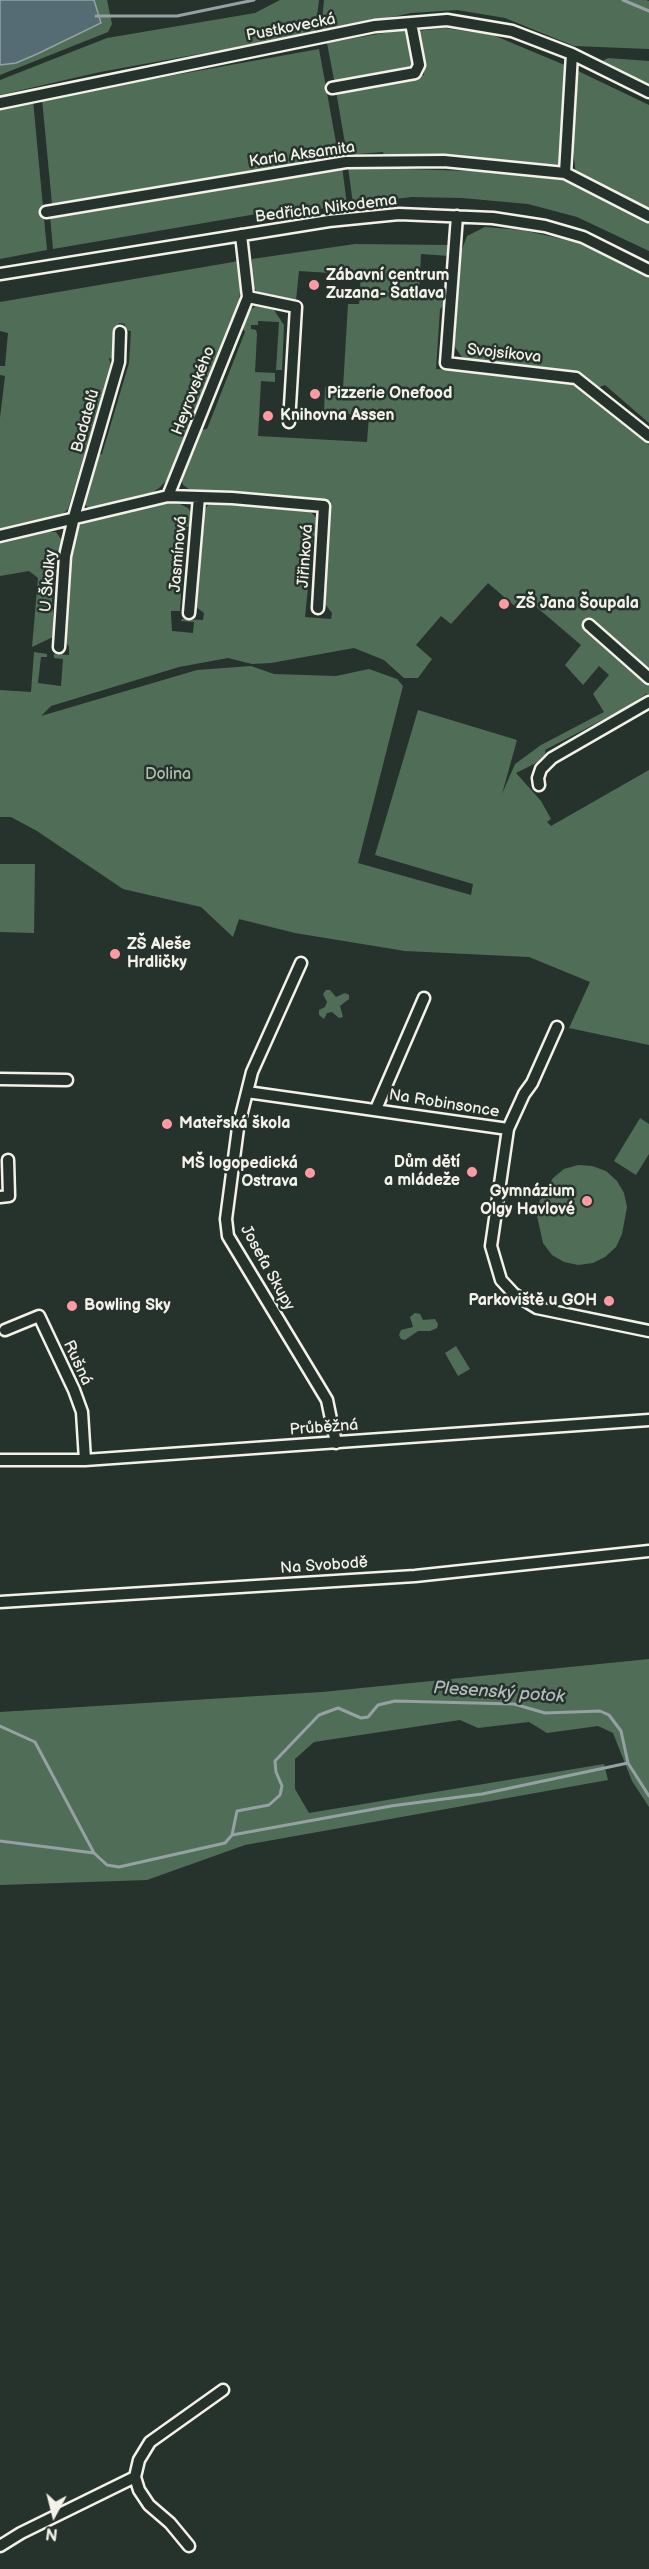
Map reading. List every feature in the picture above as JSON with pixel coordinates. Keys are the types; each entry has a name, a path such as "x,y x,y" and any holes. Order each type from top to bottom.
{"street":[{"name":"Pustkovecká","path":"0,102 375,26 447,20 512,31 572,54 649,92"},
{"path":"332,88 415,73 419,65 411,23"},
{"path":"565,173 572,54"},
{"name":"Karla Aksamita","path":"46,212 346,162 444,161 565,173 649,216"},
{"name":"Bedřicha Nikodema","path":"0,274 352,218 399,214 524,222 564,231 603,245 649,270"},
{"name":"Svojsíkova","path":"457,216 446,363 576,378 649,436"},
{"name":"Heyrovského","path":"168,496 248,297 241,235"},
{"path":"248,297 296,307 289,422"},
{"name":"Badatelů","path":"74,518 119,362 120,332"},
{"path":"0,536 168,496 199,497"},
{"name":"Jiřinková","path":"199,497 324,506 318,608"},
{"name":"Jasmínová","path":"189,613 199,497"},
{"name":"U Školky","path":"59,647 65,556 74,518"},
{"path":"589,625 649,678"},
{"path":"539,785 538,778 541,770 552,758 649,702"},
{"name":"Josefa Skupy","path":"301,963 252,1072 238,1128 226,1219 228,1236 327,1400 336,1443"},
{"name":"Na Robinsonce","path":"376,1109 424,998"},
{"path":"557,1028 508,1129 491,1246 501,1280 514,1294 537,1308 649,1331"},
{"path":"0,1079 67,1080"},
{"name":"Na Robinsonce","path":"247,1092 508,1129"},
{"path":"0,1197 9,1196 8,1160"},
{"name":"Rušná","path":"5,1330 39,1316 82,1412 85,1460"},
{"name":"Průběžná","path":"0,1460 85,1460 649,1420"},
{"name":"Na Svobodě","path":"0,1602 415,1576 649,1551"},
{"path":"189,2546 170,2523 149,2505 135,2477 140,2460 150,2442 223,2390"},
{"path":"0,2546 21,2533 135,2477"}],"green space":[{"path":"94,0 107,0 112,24 108,32 0,75 0,65 16,63 101,24"},
{"path":"280,0 319,0 315,33 100,72 0,95 0,80 107,38 255,13"},
{"path":"324,0 646,0 649,1 649,49 574,46 505,18 457,10 411,13 321,32"},
{"path":"445,28 493,35 567,66 567,97 561,130 563,161 559,165 385,159 383,152 347,155 336,91 424,75 417,31"},
{"path":"407,29 414,69 335,85 327,43"},
{"path":"319,49 339,159 165,190 164,186 52,204 42,99"},
{"path":"608,58 649,61 649,86 599,63"},
{"path":"576,70 649,105 649,211 576,176 570,122"},
{"path":"33,100 47,250 0,259 0,110"},
{"path":"342,166 347,205 269,216 268,212 53,249 50,216"},
{"path":"348,167 529,173 577,183 649,221 649,251 577,217 528,204 462,198 412,197 353,204"},
{"path":"485,227 522,230 576,242 649,276 649,423 605,385 597,388 577,372 468,361 461,356 455,347 460,255 467,236"},
{"name":"Dolina","path":"355,244 451,245 450,256 421,254 419,295 440,296 447,303 440,309 436,369 551,377 570,382 591,393 649,445 649,695 646,694 631,705 545,750 544,759 516,773 541,801 551,819 547,822 551,826 649,770 649,1045 569,1028 590,982 529,957 405,951 295,933 239,919 233,937 201,907 123,889 37,831 11,817 0,817 0,690 31,692 34,652 47,654 47,657 41,657 38,683 61,686 63,659 54,658 54,654 69,655 66,642 73,539 79,526 89,520 174,501 188,508 193,516 192,525 185,528 180,611 171,611 171,615 172,631 193,633 194,622 181,621 182,619 203,620 204,613 196,607 203,513 208,505 219,502 304,509 311,512 319,521 319,535 313,537 305,617 331,619 332,613 325,604 331,501 192,491 183,485 181,476 196,435 200,430 207,429 245,332 240,323 245,313 256,306 274,310 284,325 282,370 276,370 279,322 258,321 258,325 251,325 251,329 256,330 257,334 255,372 275,373 275,382 261,381 258,436 367,442 369,416 324,412 325,387 343,388 348,304 359,304 361,275 299,271 296,300 269,299 258,293 251,284 252,259","holes":["488,583 518,609 527,599 581,645 565,665 583,685 599,666 609,675 593,694 604,712 541,745 515,764 502,794 517,740 418,710 375,855 473,884 471,895 358,863 403,686 397,679 369,669 336,676 274,674 251,666 197,670 41,716 51,706 179,667 228,658 252,664 271,663 354,648 384,660 404,678 418,678 432,659 416,645 441,616 451,624"]},
{"path":"239,261 242,279 239,300 170,477 149,495 91,510 84,504 81,496 96,455 102,454 129,363 131,331 124,330 125,324 119,323 114,340 114,359 109,358 111,366 68,509 59,518 0,534 0,418 5,376 0,375 0,366 5,366 8,333 0,331 0,302"},
{"path":"56,532 63,542 61,549 56,551 52,600 55,636 32,647 38,578 29,571 0,576 0,544"},
{"path":"0,864 35,864 34,933 0,932"},
{"path":"326,990 330,990 336,997 345,993 349,995 349,999 340,1006 343,1017 339,1018 332,1012 327,1013 324,1019 319,1015 319,1010 325,1007 327,1002 323,994"},
{"path":"640,1118 649,1124 649,1154 636,1175 614,1161"},
{"path":"578,1165 592,1166 606,1171 617,1181 624,1193 627,1207 622,1234 616,1247 605,1257 593,1263 578,1265 564,1262 552,1255 543,1243 537,1216 539,1202 553,1178 564,1169"},
{"path":"415,1313 420,1314 423,1320 435,1319 438,1324 437,1328 430,1331 418,1331 405,1340 401,1339 399,1335 401,1330 413,1327 410,1317"},
{"path":"456,1346 470,1369 458,1376 445,1353"},
{"path":"649,1659 649,1807 632,1781 613,1733 598,1726 547,1733 529,1722 478,1728 460,1720 314,1742 295,1759 295,1789 309,1813 604,1764 608,1780 245,1845 147,1880 0,1885 0,1712 322,1692"}],"water":[{"path":"0,0 94,0 101,23 16,63 0,65"}],"waterway":[{"path":"96,16 177,16 254,0"},
{"path":"623,0 649,11"},
{"name":"Plesenský potok","path":"0,1726 35,1742 94,1853 107,1865 119,1867 225,1843 232,1835 237,1811 269,1805 280,1795 282,1786 276,1772 275,1761 319,1715 338,1708 361,1718 368,1717 378,1705 395,1701 514,1704 545,1713 600,1711 609,1715 621,1731 628,1763 649,1796"},
{"path":"232,1835 391,1806 482,1794 628,1763"},
{"path":"0,1841 94,1853"}],"place":[{"name":"Zábavní centrum Zuzana- Šatlava","path":"314,285"},
{"name":"Pizzerie Onefood","path":"315,394"},
{"name":"Knihovna Assen","path":"268,416"},
{"name":"ZŠ Jana Šoupala","path":"504,604"},
{"name":"ZŠ Aleše Hrdličky","path":"115,954"},
{"name":"Mateřská škola","path":"167,1124"},
{"name":"Dům dětí a mládeže","path":"472,1172"},
{"name":"MŠ logopedická Ostrava","path":"310,1173"},
{"name":"Gymnázium Olgy Havlové","path":"587,1201"},
{"name":"Parkoviště u GOH","path":"609,1301"},
{"name":"Bowling Sky","path":"72,1306"}]}
